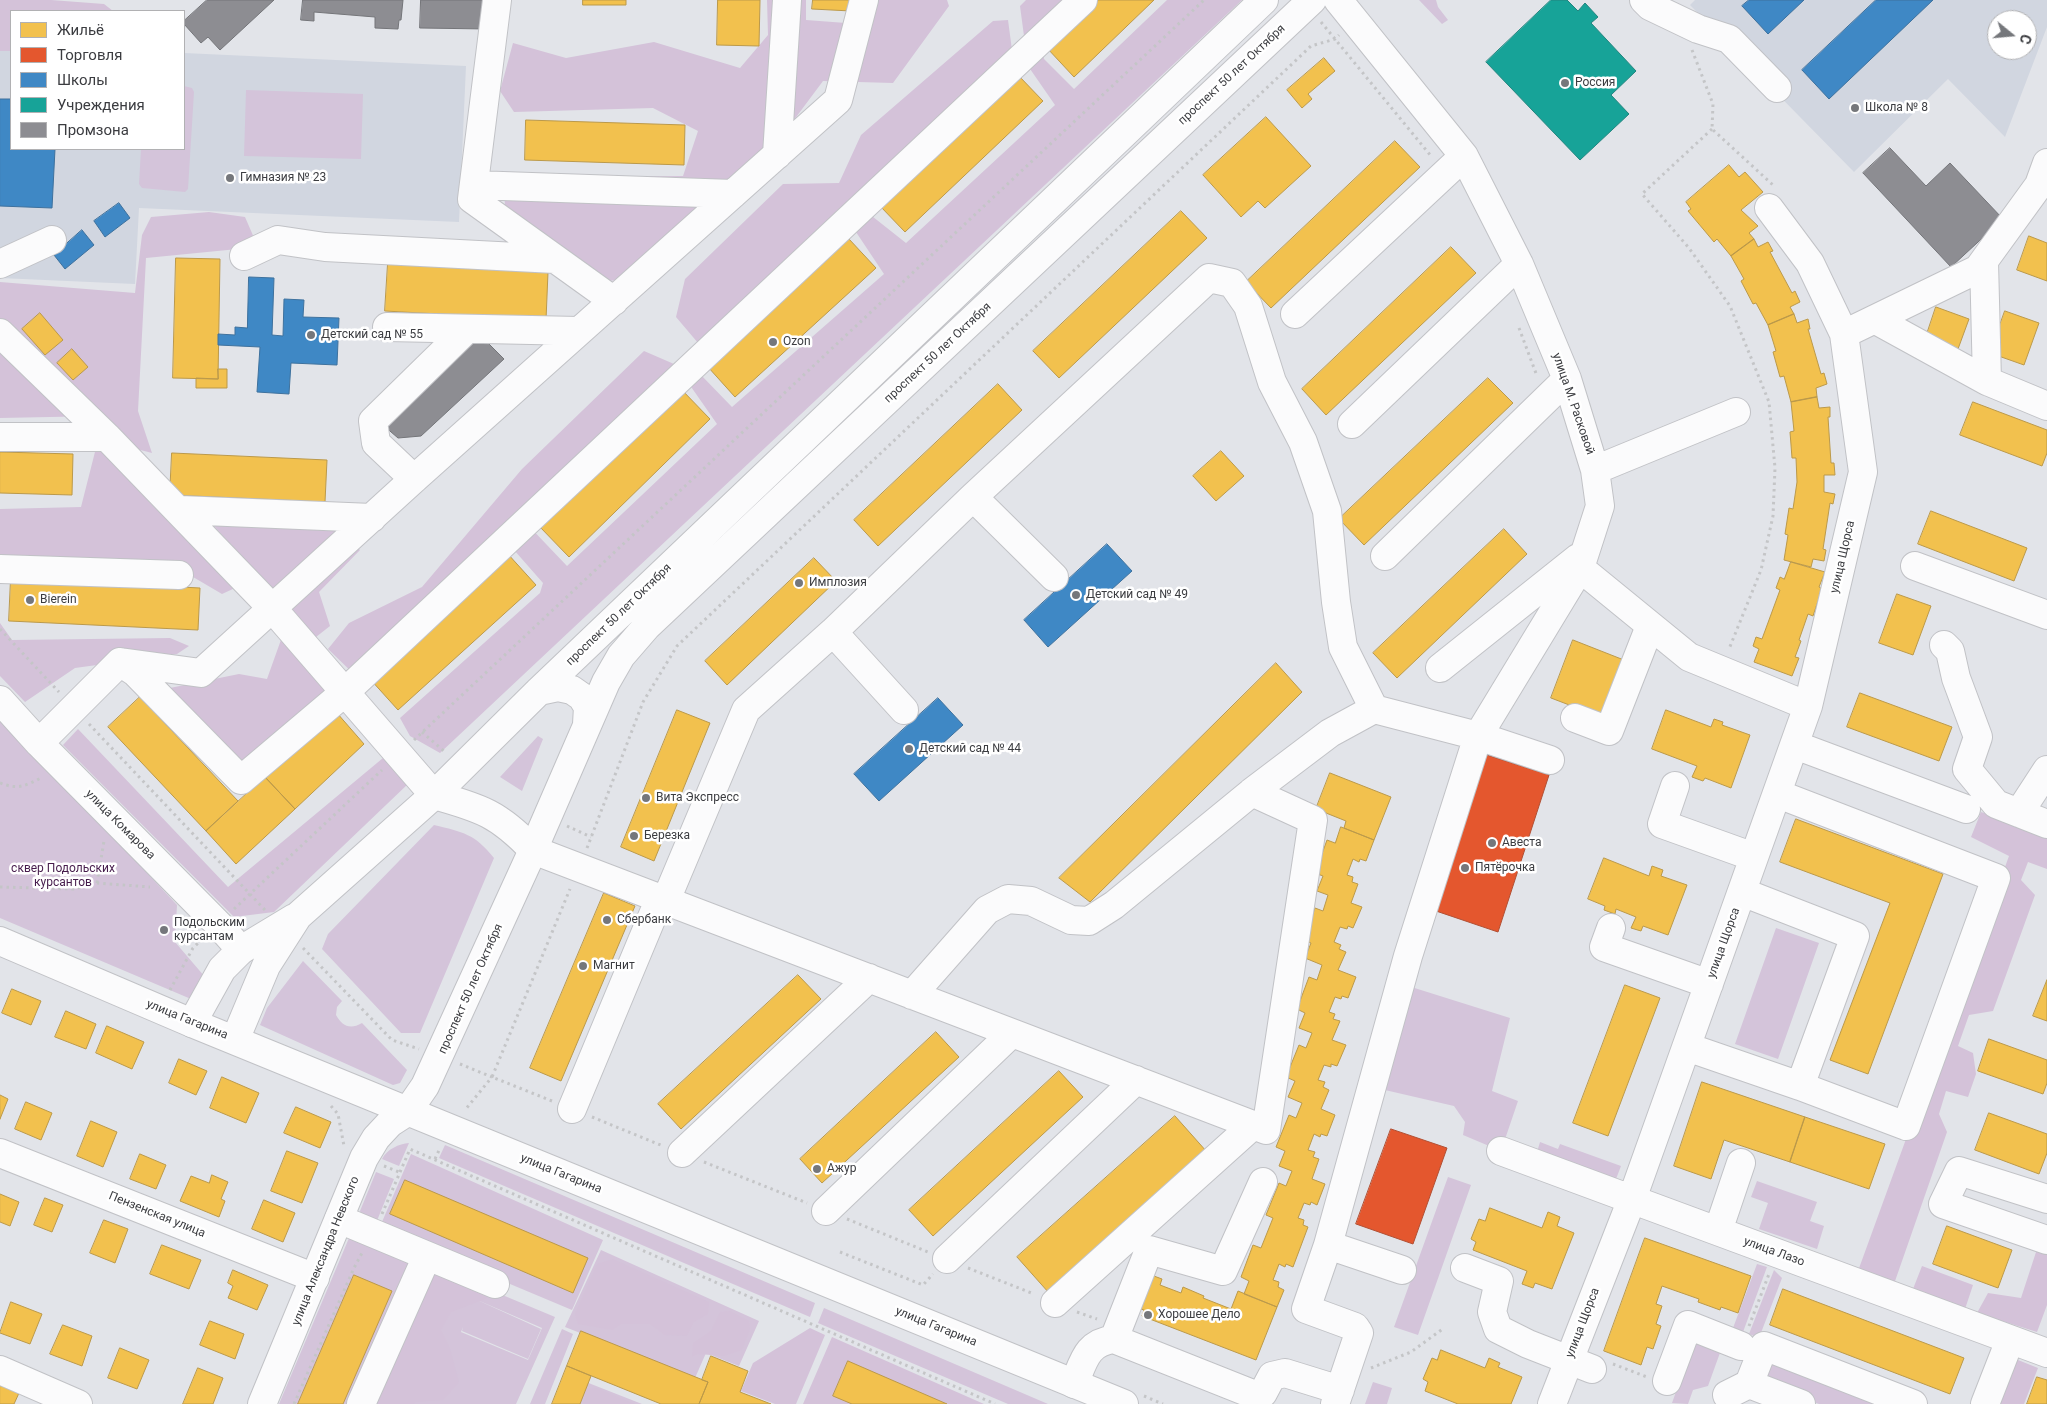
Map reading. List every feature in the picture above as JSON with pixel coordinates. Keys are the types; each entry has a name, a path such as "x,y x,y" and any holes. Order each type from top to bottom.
{"main road":[{"path":"497,0 472,198 614,301"},
{"path":"777,154 787,0"},
{"path":"120,662 201,672 838,100 864,0"},
{"path":"120,662 135,672 241,780 345,692 1083,0"},
{"name":"проспект 50 лет Октября","path":"235,1040 266,966 288,925 434,795 539,692 1264,0"},
{"name":"проспект 50 лет Октября","path":"407,1112 425,1086 440,1056 606,682 621,656 647,626 1312,0"},
{"path":"1644,0 1650,6 1698,29 1729,39 1777,88"},
{"name":"улица М. Расковой","path":"1340,1391 1359,1333 1355,1327 1306,1309 1328,1245 1408,956 1478,736 1582,560 1600,506 1595,470 1568,379 1520,264 1464,156 1346,10"},
{"path":"1295,314 1464,156"},
{"path":"1769,208 1810,263 1844,334 1978,269 2044,178"},
{"path":"474,185 733,194"},
{"path":"0,264 52,240"},
{"path":"244,256 278,240 325,247 556,258"},
{"path":"1984,261 1987,382"},
{"path":"1352,424 1520,264"},
{"path":"572,1109 746,710 833,632 973,497 1209,278 1232,283 1248,306 1272,382 1303,442 1327,511 1336,602 1343,647 1374,709"},
{"path":"1876,320 1987,382 2047,406"},
{"path":"387,327 579,331"},
{"path":"414,479 376,443 372,421 467,329"},
{"path":"0,333 180,510 272,608 434,795 470,804 493,814 514,829 533,850 1266,1130 1313,820 1252,792"},
{"name":"улица Щорса","path":"1552,1404 1580,1364 1632,1199 1808,706 1863,472 1844,334"},
{"path":"1385,556 1568,379"},
{"path":"1595,470 1736,412"},
{"path":"0,437 107,437"},
{"path":"973,497 1054,577"},
{"path":"180,510 372,518"},
{"path":"1440,668 1582,560 1650,626 1689,657 1808,706"},
{"path":"1914,566 2047,615"},
{"path":"0,569 179,575"},
{"path":"1576,718 1609,731 1650,626"},
{"path":"833,632 904,710"},
{"path":"1944,645 1950,651 1956,678 1978,737 1967,769 2008,809 2047,824"},
{"path":"39,743 120,662"},
{"path":"539,692 558,687 572,690 582,697 588,707 587,724"},
{"name":"улица Комарова","path":"0,700 39,743 218,924 241,950"},
{"path":"912,994 988,910 1008,899 1031,901 1071,920 1089,921 1114,905 1252,792 1330,733 1374,709 1478,736 1550,760"},
{"path":"1795,745 1966,810"},
{"path":"2008,809 2047,770"},
{"path":"1675,786 1662,824 1754,857"},
{"path":"1686,1047 1800,1086 1906,1126 1996,878 1778,794"},
{"path":"1742,892 1855,936 1800,1086"},
{"path":"192,1023 222,969 241,950 288,925"},
{"path":"1611,928 1604,947 1709,984"},
{"name":"улица Гагарина","path":"0,941 192,1023 1088,1394 1124,1404"},
{"path":"682,1153 869,978"},
{"path":"826,1211 1012,1033"},
{"path":"947,1259 1136,1080"},
{"path":"360,1092 366,1112 364,1158"},
{"name":"улица Александра Невского","path":"262,1404 364,1158 376,1138 390,1123 407,1112"},
{"path":"1055,1303 1252,1126"},
{"name":"улица Лазо","path":"1502,1151 2047,1353"},
{"name":"Пензенская улица","path":"0,1153 315,1278"},
{"path":"1718,1231 1741,1162"},
{"path":"2045,1233 1943,1204 1959,1171 2047,1199"},
{"path":"1088,1394 1089,1350 1101,1341 1116,1334 1149,1250 1222,1271 1263,1182"},
{"path":"339,1219 495,1284"},
{"path":"1328,1245 1402,1270"},
{"path":"361,1404 426,1256"},
{"path":"1465,1268 1498,1281 1492,1312 1498,1329 1528,1344 1580,1364"},
{"path":"1667,1381 1688,1326 1745,1336"},
{"path":"1116,1334 1255,1395 1263,1393 1272,1376 1285,1373 1340,1391"},
{"path":"1985,1404 2010,1340"},
{"path":"1801,1404 1738,1390 1764,1346 1914,1404"},
{"path":"0,1370 42,1397 78,1404"}],"path":[{"path":"160,1009 193,948 1204,0"},
{"path":"435,1159 450,1129 492,1077 579,867 643,702 676,646 1311,46 1335,39 1346,10"},
{"path":"1680,20 1713,104 1712,129 1642,194 1689,248 1730,306 1769,402 1775,468 1774,516 1761,570 1727,654"},
{"path":"1712,129 1782,194 1769,208"},
{"path":"0,629 249,894 288,925 392,1040 440,1056 947,1259 1055,1303 1116,1334"},
{"path":"422,732 463,766"},
{"path":"0,783 14,788 26,785 46,775"},
{"path":"547,818 591,836"},
{"path":"97,882 105,838"},
{"path":"0,888 73,889 97,882 150,888"},
{"path":"294,1404 354,1268 373,1234 410,1149 995,1404"},
{"path":"840,1252 923,1285 947,1259"},
{"path":"1745,1336 1769,1273"},
{"path":"1340,1391 1411,1352 1444,1328"}],"shaded area":[{"path":"0,0 51,0 104,4 112,10 10,10 10,51 0,51"},
{"path":"767,0 806,0 806,20 846,23 863,0 947,0 949,6 893,83 823,81 782,136 630,279 583,283 506,216 503,182 555,177 683,176 698,131 653,108 514,112 500,91 513,43 566,58 654,42 740,68 768,35"},
{"path":"1026,0 1080,0 1041,41 1044,59 1074,89 1167,0 1242,0 440,753 410,736 400,718 540,593 543,583 507,542 358,678 328,649 349,623 422,587 522,469 644,351 674,364 674,380 526,523 567,566 717,424 687,381 700,374 732,407 884,274 854,229 704,350 676,317 685,279 783,184 839,183 861,135 993,21 1008,20 1014,65 863,209 906,243 1055,105 1028,66 1020,6"},
{"name":"Школа № 8","path":"1695,0 2047,0 2047,27 2037,53 2037,10 1987,10 1987,60 2034,60 2005,137 1948,79 1854,172 1690,5"},
{"name":"Гимназия № 23","path":"0,18 10,19 10,150 185,150 185,53 466,66 459,222 139,208 135,284 0,278"},
{"path":"209,212 245,217 258,247 146,258 138,411 152,453 125,446 100,416 0,418 0,282 135,293 142,235 151,217"},
{"path":"97,444 152,505 235,588 222,594 176,567 0,574 0,509 81,507"},
{"path":"212,524 339,530 360,550 319,592 330,626 316,637"},
{"path":"0,623 12,640 170,638 189,646 177,654 75,668 25,702 0,676"},
{"path":"282,637 336,690 232,770 165,689 239,674 267,679"},
{"path":"78,729 228,887 383,758 409,783 274,912 234,917 63,745"},
{"path":"1981,812 2047,834 2047,869 2028,862 2021,880 2035,895 1993,1011 1969,1015 1958,1046 1973,1053 1976,1074 1968,1097 1946,1091 1939,1114 1947,1132 1894,1284 1858,1271 2009,856 1971,837"},
{"path":"2038,1246 2047,1249 2047,1305 2037,1332 1977,1313 1988,1293 2021,1298"},
{"path":"613,1259 709,1302 708,1314 694,1322 687,1336 665,1335 650,1324 621,1324 612,1330 578,1324 575,1314 597,1264"},
{"path":"1922,1266 1973,1285 1965,1309 1913,1289"},
{"path":"428,1269 488,1294 486,1299 451,1312 441,1330 450,1349 459,1382 443,1400 416,1402 414,1404 368,1404"},
{"path":"730,1311 749,1321 750,1329 742,1350 724,1356 698,1354 692,1357 693,1343 711,1331 720,1312"},
{"path":"810,1328 825,1335 796,1404 775,1404 741,1391 753,1363"},
{"path":"832,1337 984,1404 803,1404"},
{"path":"2008,1356 2038,1368 2024,1404 1990,1404"},
{"path":"596,1388 635,1404 583,1404 587,1389"}],"green space":[{"path":"1419,0 1436,0 1438,7 1448,20 1442,24"},
{"path":"185,86 192,88 194,92 188,189 185,192 142,188 139,184 141,150 185,150"},
{"path":"246,90 363,94 361,159 244,156"},
{"name":"сквер Подольских курсантов","path":"0,716 177,905 175,942 205,977 191,999 0,918"},
{"path":"538,736 543,739 522,791 500,777"},
{"path":"434,825 468,835 481,844 494,858 420,1033 401,1033 322,949 328,934"},
{"path":"1776,928 1819,943 1778,1059 1735,1044"},
{"path":"303,961 342,1001 337,1007 336,1015 341,1022 347,1026 362,1023 407,1070 400,1083 393,1085 260,1025 267,1008"},
{"path":"1405,985 1510,1018 1492,1091 1518,1101 1501,1151 1463,1135 1465,1122 1454,1106 1372,1087"},
{"path":"1540,1142 1558,1149 1560,1144 1621,1166 1616,1179 1608,1184 1535,1159"},
{"path":"409,1143 399,1166 382,1159 387,1152"},
{"path":"445,1145 815,1303 810,1317 439,1158"},
{"path":"411,1154 603,1240 572,1310 379,1229"},
{"path":"376,1172 394,1179 374,1228 361,1216 360,1211"},
{"path":"1448,1177 1471,1185 1418,1335 1394,1327"},
{"path":"1757,1181 1817,1202 1810,1221 1824,1226 1817,1249 1759,1229 1768,1203 1751,1197"},
{"path":"349,1238 420,1260 357,1404 279,1404"},
{"path":"601,1250 759,1321 739,1366 706,1353 695,1378 565,1327"},
{"path":"426,1263 555,1317 516,1404 365,1404","holes":["475,1299 542,1328 528,1360 461,1332 463,1327 462,1331 528,1359 541,1329"]},
{"path":"1757,1264 1767,1267 1743,1332 1733,1328"},
{"path":"1774,1270 1782,1278 1759,1338 1749,1334"},
{"path":"824,1308 1048,1404 1008,1404 818,1323"},
{"path":"562,1329 573,1334 545,1404 530,1404"},
{"path":"1694,1341 1721,1350 1708,1386 1693,1390 1688,1404 1672,1403"},
{"path":"1770,1361 1891,1404 1819,1404 1766,1384 1766,1367"},
{"path":"586,1382 642,1404 578,1404"},
{"path":"1373,1382 1392,1388 1387,1404 1365,1404"}],"building: Жильё":[{"path":"583,0 626,0 626,5 583,5"},
{"path":"718,0 760,0 759,46 717,45"},
{"path":"813,0 851,0 851,11 812,9"},
{"path":"1097,0 1154,0 1074,77 1047,48"},
{"path":"1324,58 1335,71 1308,94 1312,99 1302,108 1287,90"},
{"path":"1018,75 1043,101 905,232 880,206"},
{"path":"1266,117 1311,166 1265,208 1258,201 1241,217 1203,175"},
{"path":"526,120 685,125 684,165 525,160"},
{"path":"1395,141 1420,167 1271,308 1246,282"},
{"path":"1729,165 1739,177 1745,172 1763,192 1741,210 1758,226 1749,233 1754,239 1731,256 1717,239 1714,242 1688,211 1691,209 1686,202"},
{"path":"1181,211 1207,238 1059,378 1033,351"},
{"path":"2029,236 2047,243 2047,281 2017,270"},
{"path":"849,239 876,268 735,397 708,367"},
{"path":"1754,239 1758,247 1768,242 1773,251 1770,252 1792,293 1795,291 1800,302 1790,307 1794,314 1768,325 1756,303 1753,304 1741,281 1744,279 1731,256"},
{"path":"1451,247 1476,273 1326,415 1302,389"},
{"path":"176,258 220,259 218,379 173,378"},
{"path":"388,263 548,272 546,320 385,311"},
{"path":"1936,307 1969,319 1958,349 1926,337"},
{"path":"2005,311 2039,323 2024,365 1990,353"},
{"path":"40,313 63,340 45,355 22,329"},
{"path":"1794,314 1797,323 1808,319 1810,329 1808,329 1821,374 1824,373 1827,384 1816,388 1817,397 1791,402 1784,376 1780,377 1773,352 1776,351 1768,325"},
{"path":"72,349 88,367 73,380 57,363"},
{"path":"218,369 227,369 227,388 196,388 196,378 218,379"},
{"path":"1488,378 1513,403 1364,545 1339,519"},
{"path":"998,384 1022,410 878,546 854,520"},
{"path":"680,388 710,419 569,557 539,526"},
{"path":"1817,397 1819,408 1830,407 1830,417 1828,417 1831,463 1834,463 1835,475 1824,475 1824,492 1835,494 1833,504 1830,503 1823,549 1826,550 1824,561 1813,559 1811,567 1784,560 1788,535 1785,534 1789,508 1793,509 1797,482 1796,458 1792,458 1790,432 1794,431 1791,402"},
{"path":"1973,402 2047,430 2047,453 2042,466 1960,435"},
{"path":"1221,451 1244,476 1216,501 1193,476"},
{"path":"0,452 73,454 72,495 0,493"},
{"path":"172,453 327,460 325,502 170,495"},
{"path":"1931,511 2027,548 2014,581 1918,544"},
{"path":"1504,529 1527,554 1397,678 1373,653"},
{"path":"507,553 536,585 398,710 370,679"},
{"path":"814,558 836,581 727,685 705,661"},
{"path":"1791,562 1825,572 1819,587 1822,589 1813,616 1808,614 1799,640 1801,641 1795,657 1799,658 1792,676 1754,662 1759,649 1753,646 1756,637 1762,639 1780,590 1776,588 1780,577 1784,579"},
{"path":"11,578 200,588 198,630 9,621"},
{"path":"1897,594 1931,606 1913,655 1879,643"},
{"path":"1573,640 1629,662 1606,719 1551,698"},
{"path":"1276,663 1302,692 1090,902 1059,878"},
{"path":"1860,693 1952,727 1939,761 1847,727"},
{"path":"140,697 238,801 206,831 108,727"},
{"path":"677,710 710,723 654,861 621,847"},
{"path":"1666,710 1711,727 1714,719 1723,722 1722,725 1750,735 1731,788 1705,778 1703,781 1692,777 1697,766 1652,749"},
{"path":"337,713 364,744 295,809 265,777"},
{"path":"1330,773 1391,797 1374,840 1344,828 1346,821 1316,809"},
{"path":"265,777 295,809 236,864 206,831"},
{"path":"1796,819 1943,874 1868,1074 1830,1060 1890,903 1780,862"},
{"path":"1341,827 1374,840 1366,861 1360,859 1359,862 1353,859 1347,875 1353,877 1352,882 1358,884 1351,903 1362,907 1353,928 1348,926 1347,929 1340,927 1334,942 1341,945 1339,949 1346,952 1338,970 1356,977 1348,998 1342,996 1341,999 1335,997 1329,1012 1335,1014 1333,1019 1340,1021 1332,1040 1346,1045 1337,1066 1331,1064 1331,1067 1324,1065 1318,1080 1325,1082 1323,1087 1329,1090 1321,1109 1335,1115 1327,1136 1321,1134 1320,1137 1314,1134 1308,1150 1315,1152 1313,1157 1319,1159 1312,1179 1325,1184 1317,1205 1311,1202 1310,1205 1304,1203 1298,1218 1304,1220 1303,1225 1308,1227 1293,1267 1286,1264 1285,1267 1279,1264 1273,1280 1279,1282 1278,1287 1284,1290 1277,1307 1244,1294 1249,1281 1241,1277 1253,1245 1261,1248 1273,1218 1266,1215 1279,1183 1286,1186 1292,1171 1279,1166 1285,1151 1276,1147 1289,1115 1296,1118 1302,1103 1288,1097 1295,1081 1286,1077 1299,1045 1306,1048 1312,1033 1299,1028 1305,1013 1297,1009 1309,977 1317,980 1322,965 1305,958 1311,943 1303,940 1315,908 1323,911 1328,895 1317,891 1323,876 1315,873 1327,840 1335,843"},
{"path":"1604,858 1649,876 1652,866 1663,870 1661,876 1687,885 1668,935 1643,926 1641,931 1631,928 1636,917 1616,909 1615,914 1604,910 1605,906 1588,899"},
{"path":"604,893 635,906 561,1081 530,1068"},
{"path":"798,975 821,999 681,1129 658,1104"},
{"path":"2047,980 2047,1021 2033,1016"},
{"path":"1625,985 1660,998 1608,1136 1573,1123"},
{"path":"12,989 41,1001 31,1025 2,1013"},
{"path":"66,1011 96,1024 86,1049 55,1037"},
{"path":"107,1026 144,1042 132,1069 96,1053"},
{"path":"936,1032 959,1057 822,1183 800,1159"},
{"path":"1989,1039 2047,1060 2047,1083 2043,1094 1978,1071"},
{"path":"179,1059 207,1071 196,1095 169,1083"},
{"path":"1059,1071 1083,1097 933,1236 909,1210"},
{"path":"222,1077 259,1093 246,1123 210,1108"},
{"path":"1702,1082 1805,1117 1790,1162 1724,1140 1711,1179 1674,1166"},
{"path":"0,1095 8,1099 0,1119"},
{"path":"26,1102 52,1113 41,1140 15,1129"},
{"path":"296,1107 331,1122 320,1148 284,1133"},
{"path":"1989,1113 2047,1134 2047,1153 2039,1174 1975,1150"},
{"path":"1175,1116 1207,1152 1049,1293 1017,1257"},
{"path":"1805,1117 1885,1144 1869,1189 1790,1162"},
{"path":"91,1121 117,1132 103,1167 77,1156"},
{"path":"287,1151 318,1163 302,1203 271,1191"},
{"path":"140,1154 166,1165 156,1189 130,1179"},
{"path":"212,1175 228,1182 221,1199 225,1201 219,1217 180,1201 191,1176 209,1183"},
{"path":"405,1180 588,1258 573,1293 390,1214"},
{"path":"0,1194 19,1202 10,1226 0,1222"},
{"path":"45,1198 63,1205 52,1232 34,1225"},
{"path":"264,1200 295,1213 283,1242 252,1229"},
{"path":"1490,1208 1542,1228 1548,1212 1560,1217 1557,1226 1574,1233 1552,1289 1535,1283 1533,1288 1522,1284 1527,1271 1473,1250 1476,1242 1471,1239 1479,1219 1485,1221"},
{"path":"104,1220 128,1229 115,1263 90,1253"},
{"path":"1947,1226 2012,1250 1998,1288 1933,1264"},
{"path":"1645,1238 1751,1276 1738,1313 1721,1307 1720,1310 1698,1302 1699,1299 1662,1286 1656,1304 1662,1306 1656,1324 1661,1326 1653,1349 1647,1347 1641,1365 1604,1351"},
{"path":"162,1245 201,1260 189,1289 150,1274"},
{"path":"233,1270 268,1285 257,1310 228,1298 233,1286 228,1283"},
{"path":"1143,1272 1162,1279 1160,1285 1181,1293 1183,1287 1204,1296 1203,1298 1231,1309 1238,1291 1277,1307 1256,1360 1142,1316 1144,1310 1130,1305"},
{"path":"354,1275 392,1291 343,1404 298,1404"},
{"path":"1783,1289 1964,1358 1950,1394 1770,1325"},
{"path":"11,1302 42,1314 30,1344 0,1333"},
{"path":"210,1321 244,1334 235,1359 200,1345"},
{"path":"63,1325 92,1336 82,1366 50,1354"},
{"path":"581,1331 708,1382 699,1404 661,1404 567,1366"},
{"path":"120,1348 149,1360 137,1389 108,1378"},
{"path":"1441,1350 1485,1368 1489,1358 1500,1363 1498,1367 1522,1377 1511,1404 1458,1404 1425,1391 1428,1382 1423,1379 1432,1358 1437,1360"},
{"path":"711,1356 748,1371 740,1392 771,1404 699,1404 708,1382 702,1380"},
{"path":"848,1361 947,1404 852,1404 833,1396"},
{"path":"567,1366 591,1376 580,1404 552,1404"},
{"path":"198,1368 223,1378 213,1404 183,1404"},
{"path":"2037,1377 2047,1380 2047,1404 2027,1404"},
{"path":"0,1384 19,1393 14,1404 0,1404"}],"building: Торговля":[{"name":"Авеста","path":"1487,755 1549,775 1498,932 1436,911"},
{"path":"1391,1129 1447,1148 1413,1244 1356,1224"}],"building: Школы":[{"path":"1749,0 1804,0 1768,34 1742,6"},
{"path":"1876,0 1933,0 1829,99 1802,70"},
{"path":"0,99 10,99 10,150 55,150 52,208 0,206"},
{"path":"119,203 130,218 105,237 94,221"},
{"path":"82,230 94,245 65,269 54,255"},
{"name":"Детский сад № 55","path":"249,277 274,278 272,335 283,336 284,299 304,300 303,317 339,318 337,365 291,363 289,394 257,392 260,347 218,345 218,334 235,335 235,327 247,328"},
{"path":"1107,544 1132,571 1048,647 1024,620"},
{"path":"938,698 963,725 879,801 854,774"}],"building: Учреждения":[{"name":"Россия","path":"1551,0 1567,0 1578,11 1585,3 1598,17 1591,23 1636,71 1611,95 1629,114 1580,160 1486,62"}],"building: Промзона":[{"path":"207,0 274,0 220,50 208,37 201,43 185,25 185,20"},
{"path":"303,0 403,0 401,20 399,20 398,29 375,28 375,17 314,12 314,21 301,20"},
{"path":"421,0 487,0 487,29 420,28"},
{"path":"1890,148 1926,186 1950,163 2003,219 1951,267 1863,173"},
{"path":"485,340 504,359 421,436 398,438 383,425 469,341"}],"place":[{"name":"Россия","path":"1565,83"},
{"name":"Школа № 8","path":"1855,108"},
{"name":"Гимназия № 23","path":"230,178"},
{"name":"Детский сад № 55","path":"311,335"},
{"name":"Ozon","path":"773,342"},
{"name":"Имплозия","path":"799,583"},
{"name":"Детский сад № 49","path":"1076,595"},
{"name":"Bierein","path":"30,600"},
{"name":"Детский сад № 44","path":"909,749"},
{"name":"Вита Экспресс","path":"646,798"},
{"name":"Березка","path":"634,836"},
{"name":"Авеста","path":"1492,843"},
{"name":"Пятёрочка","path":"1465,868"},
{"name":"Сбербанк","path":"607,920"},
{"name":"Подольским курсантам","path":"164,930"},
{"name":"Магнит","path":"583,966"},
{"name":"Ажур","path":"817,1169"},
{"name":"Хорошее Дело","path":"1148,1315"}]}
